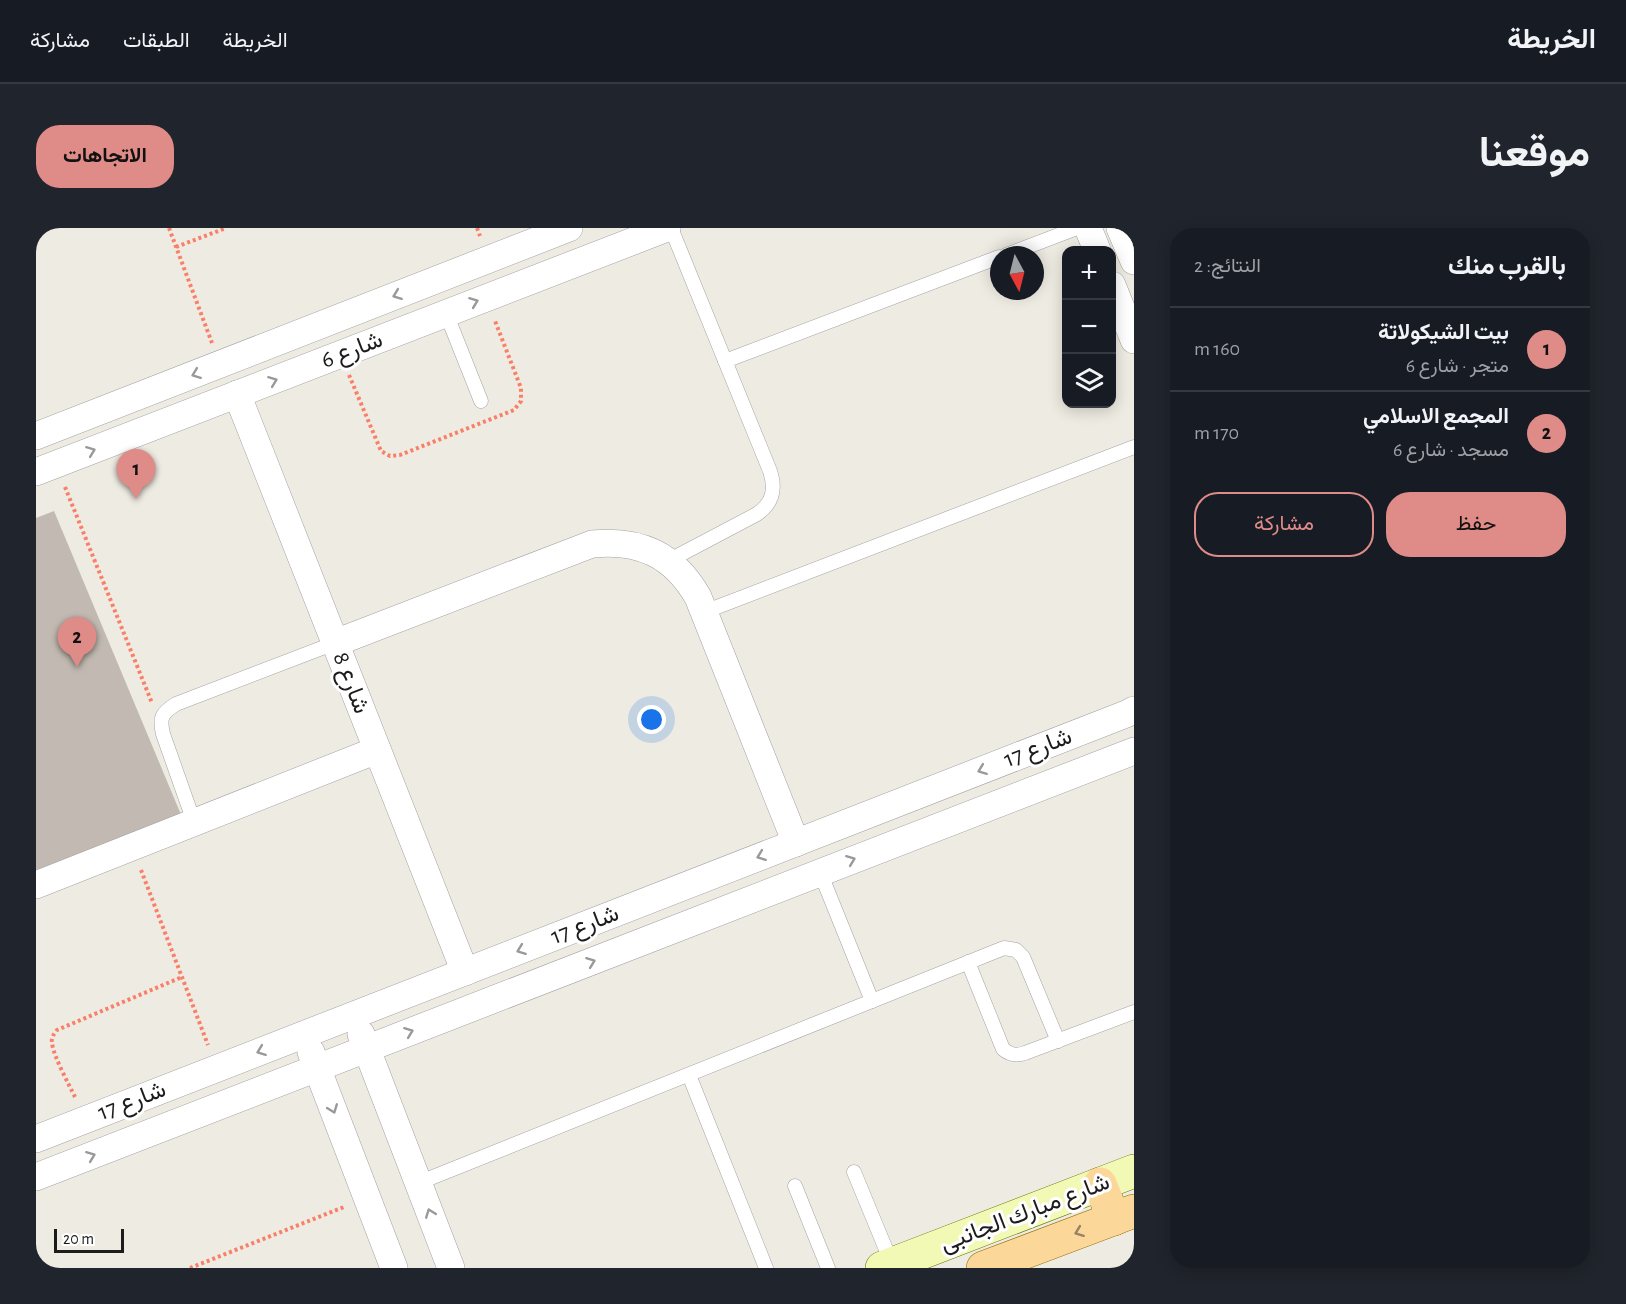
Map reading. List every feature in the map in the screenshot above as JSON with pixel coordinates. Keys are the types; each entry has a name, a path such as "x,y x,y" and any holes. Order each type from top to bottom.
{"main road":[{"name":"شارع مبارك الجانبى","path":"887,1266 1134,1171"},
{"path":"983,1268 1124,1215 1100,1184"}],"street":[{"name":"شارع 6","path":"36,436 569,228"},
{"name":"شارع 6","path":"46,468 669,228"},
{"path":"1088,228 1095,246"},
{"path":"1120,228 1134,261"},
{"path":"1116,295 1134,340"},
{"name":"شارع 8","path":"237,394 465,972"},
{"path":"114,406 126,437"},
{"path":"335,643 592,544 608,542 632,544 654,552 680,571 698,597 796,843"},
{"name":"شارع 17","path":"36,1139 1134,710"},
{"path":"36,885 377,750"},
{"name":"شارع 17","path":"36,1178 1134,751"},
{"path":"354,1015 451,1268"},
{"path":"304,1035 394,1268"}],"lane":[{"path":"668,561 757,514 771,500 773,490 770,471 669,228"},
{"path":"1030,246 1077,228"},
{"path":"725,361 990,260"},
{"path":"446,313 481,401"},
{"path":"704,612 1134,447"},
{"path":"194,822 163,734 160,722 165,711 176,704 335,643"},
{"path":"820,872 872,1001"},
{"path":"418,1183 1004,948 1020,952 1023,957 1058,1041"},
{"path":"968,962 1001,1044 1012,1055 1019,1055 1134,1012"},
{"path":"688,1075 766,1268"},
{"path":"854,1172 887,1266"},
{"path":"795,1186 828,1268"}],"path":[{"path":"169,228 220,364"},
{"path":"176,247 226,228"},
{"path":"340,355 381,451 390,456 400,455 514,410 521,400 521,388 486,298"},
{"path":"46,468 160,722"},
{"path":"132,847 216,1069"},
{"path":"85,1120 53,1047 54,1034 57,1030 182,977"},
{"path":"190,1268 367,1198"}],"building":[{"path":"54,511 182,817 36,872 36,518"}],"place":[{"name":"بيت الشيكولاتة","path":"136,499"},
{"name":"المجمع الاسلامي","path":"77,667"}]}
